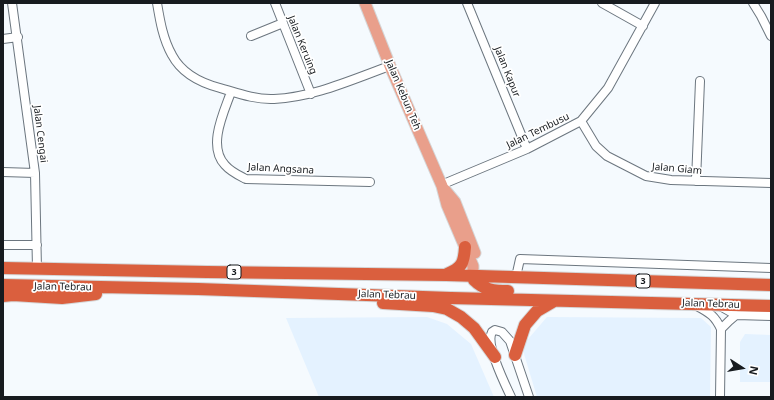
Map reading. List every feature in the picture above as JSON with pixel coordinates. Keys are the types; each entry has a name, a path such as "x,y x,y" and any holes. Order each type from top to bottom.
{"highway":[{"path":"446,275 454,271 463,262 465,247"},
{"name":"Jalan Tebrau","path":"3,268 478,275 771,285"},
{"path":"451,298 462,294 478,275 485,288 494,291 593,294 616,302"},
{"name":"Jalan Tebrau","path":"3,285 771,306"},
{"path":"3,296 62,298 130,288"},
{"path":"300,292 339,299 433,306 447,309 461,317 474,328 495,357"},
{"path":"515,355 525,325 537,311 555,300"}],"main road":[{"name":"Jalan Kebun Teh","path":"366,3 390,66 478,275"},
{"name":"Jalan Kebun Teh","path":"441,186 455,202 478,275"}],"street":[{"name":"Jalan Cengai","path":"12,3 18,37 35,173 37,269"},
{"path":"157,3 162,32 172,56 186,73 197,80 231,92 273,99 311,94 390,66"},
{"name":"Jalan Keruing","path":"275,3 311,94"},
{"name":"Jalan Kapur","path":"467,3 527,149"},
{"path":"602,3 643,26"},
{"name":"Jalan Tembusu","path":"441,186 527,149 581,121 608,88 655,3"},
{"path":"753,3 771,36"},
{"path":"251,36 283,23"},
{"path":"3,39 18,37"},
{"path":"696,181 700,81"},
{"name":"Jalan Angsana","path":"231,92 220,123 217,148 224,165 234,173 246,179 370,182"},
{"name":"Jalan Giam","path":"581,121 596,146 607,156 646,176 671,180 771,182"},
{"path":"3,172 35,173"},
{"path":"3,245 37,245"},
{"path":"516,277 520,259 771,268"},
{"path":"693,304 713,316 721,329 720,397"},
{"path":"720,305 736,315 771,316"},
{"path":"721,329 736,315"},
{"path":"511,397 490,340 492,332 495,330 502,332 510,341 529,397"}],"shaded area":[{"path":"427,317 447,324 471,344 494,397 319,397 286,318"},
{"path":"547,317 701,318 711,327 710,397 537,397 524,354 523,345"},
{"path":"745,334 771,335 771,382 740,382 740,342"}]}
